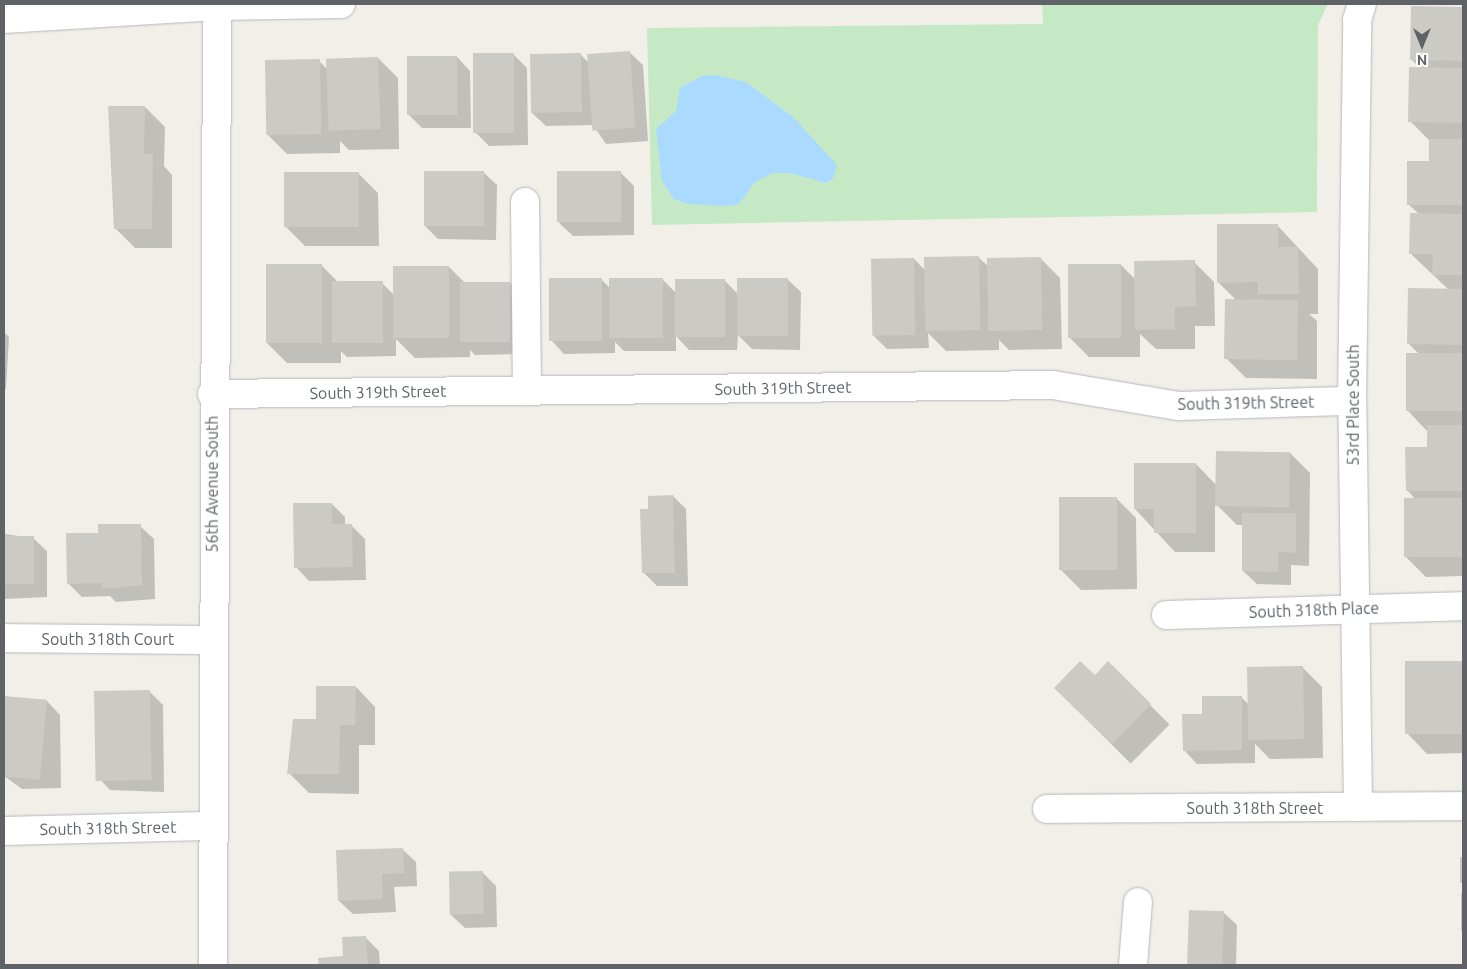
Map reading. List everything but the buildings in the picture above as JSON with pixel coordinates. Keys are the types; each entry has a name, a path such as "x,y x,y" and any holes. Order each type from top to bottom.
{"street":[{"path":"4,19 217,5 341,4"},
{"name":"53rd Place South","path":"1358,807 1352,401 1356,20 1362,4"},
{"name":"56th Avenue South","path":"213,965 212,394 217,5"},
{"path":"526,202 527,390"},
{"name":"South 319th Street","path":"212,394 1053,385 1179,406 1352,401"},
{"name":"South 318th Place","path":"1166,615 1463,606"},
{"name":"South 318th Court","path":"4,638 212,640"},
{"name":"South 318th Street","path":"1047,809 1463,806"},
{"name":"South 318th Street","path":"4,831 212,826"},
{"path":"1134,965 1138,902"}],"green space":[{"path":"1042,4 1328,4 1318,25 1317,212 652,225 647,28 1043,24"}],"water":[{"path":"715,75 746,82 793,117 837,165 833,178 826,183 790,173 772,173 755,182 739,204 726,206 688,204 674,199 662,181 656,129 676,111 680,88 702,76"}]}
